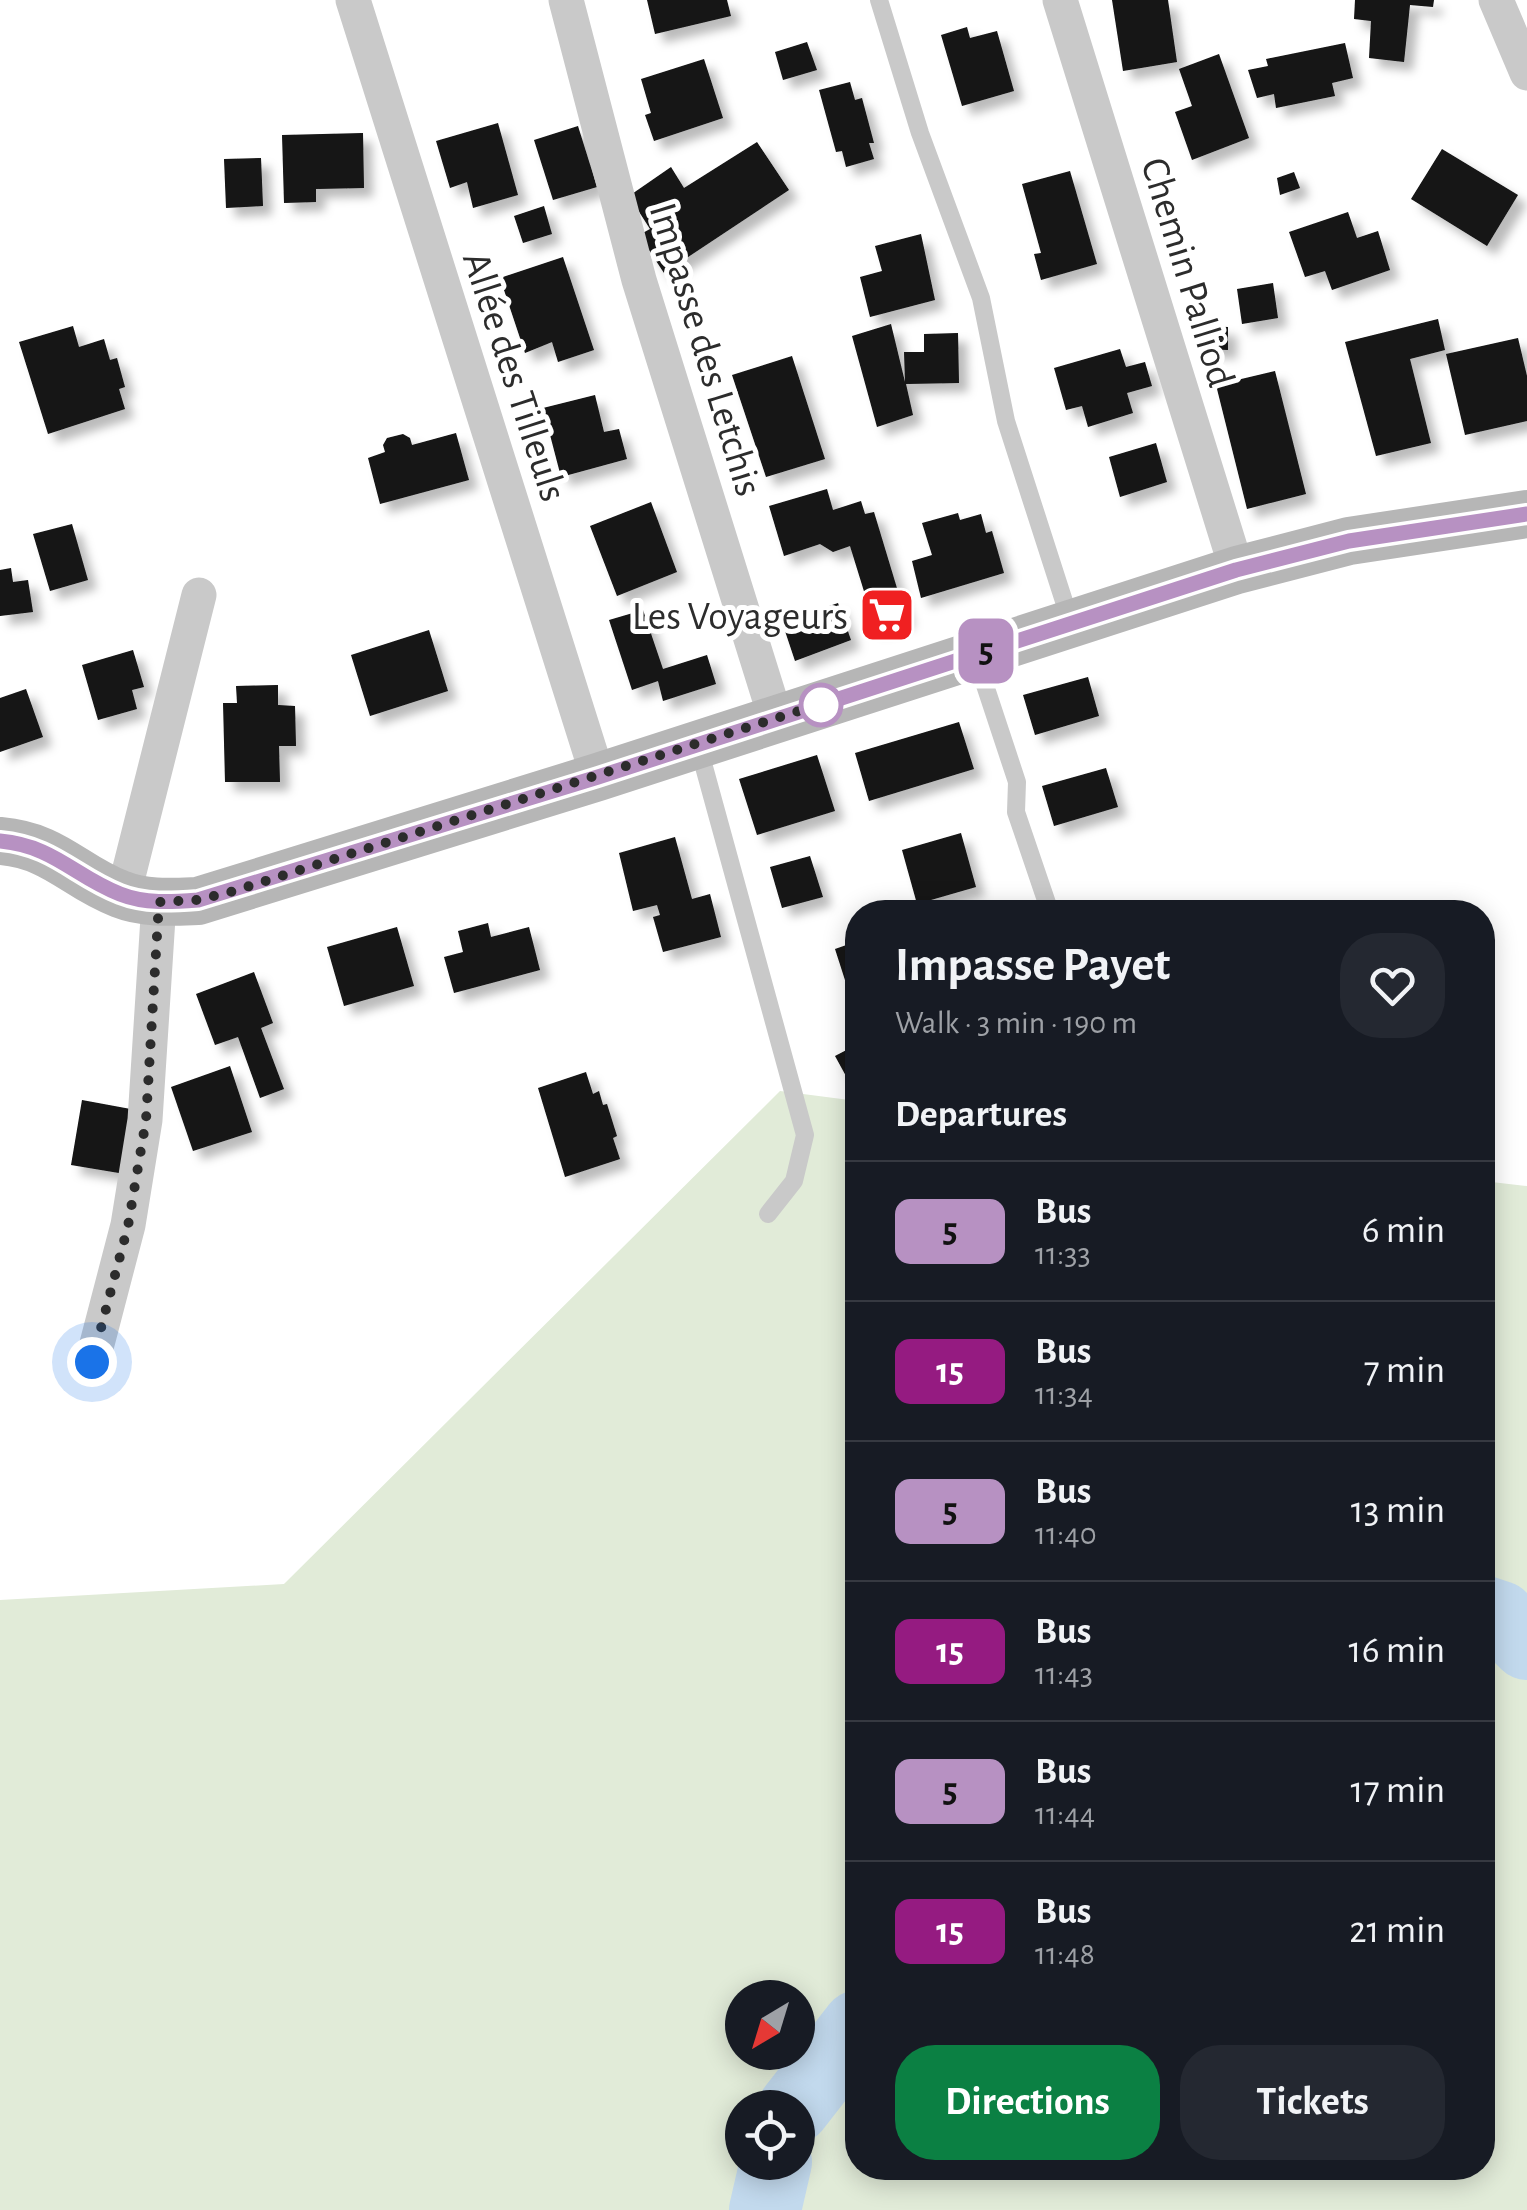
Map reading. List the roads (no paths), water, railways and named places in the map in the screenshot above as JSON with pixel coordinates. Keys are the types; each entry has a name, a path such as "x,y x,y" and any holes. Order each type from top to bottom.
{"main road":[{"path":"0,841 61,858 90,880 141,899 198,900 598,777 1236,570 1349,541 1527,514"}],"street":[{"name":"Allée des Tilleuls","path":"353,0 598,777"},
{"name":"Impasse des Letchis","path":"566,0 639,280 776,719"},
{"name":"Chemin Palliod","path":"1060,0 1236,570"},
{"path":"1496,0 1527,73"},
{"path":"92,1362 128,1226 146,1120 141,899 199,595"}],"lane":[{"path":"879,0 920,133 981,298 1006,420 1071,623"},
{"path":"975,654 1017,782 1016,812 1046,900"},
{"path":"698,745 805,1135 794,1181 768,1214"}],"waterway":[{"path":"1495,1615 1527,1644"},
{"path":"808,2090 845,2043"},
{"path":"765,2210 772,2180"}],"place":[{"name":"Les Voyageurs","path":"887,615"}]}
